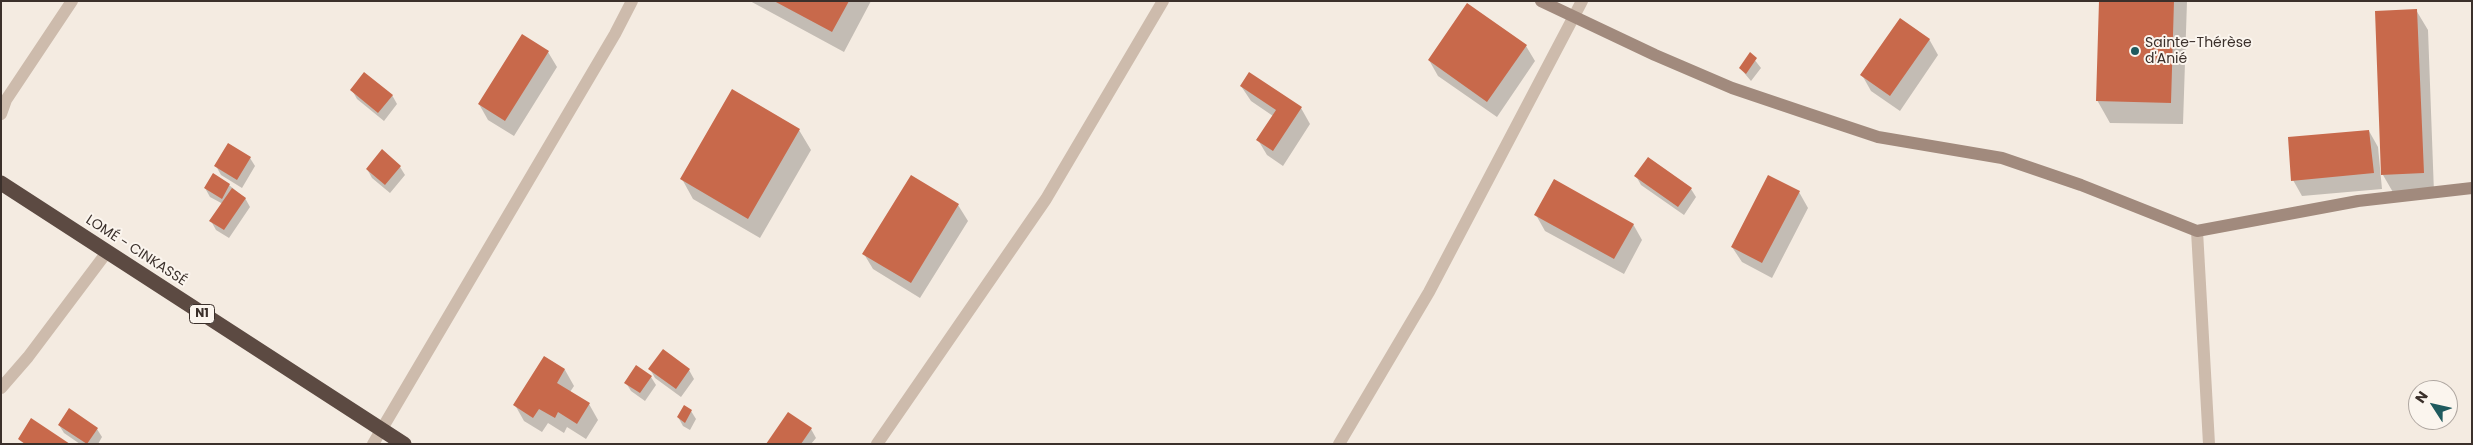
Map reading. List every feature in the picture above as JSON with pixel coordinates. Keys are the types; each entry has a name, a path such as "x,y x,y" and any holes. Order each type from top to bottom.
{"highway":[{"name":"LOMÉ - CINKASSÉ","path":"1,183 404,444"}],"street":[{"path":"1,114 6,100 72,1"},
{"path":"374,444 381,429 615,34 632,1"},
{"path":"876,444 1046,199 1163,1"},
{"path":"1541,1 1732,88 1878,137 2002,158 2197,231 2358,201 2472,188"},
{"path":"1339,444 1429,292 1582,1"},
{"path":"2197,231 2209,444"},
{"path":"1,388 28,357 107,252"}],"building":[{"path":"774,1 849,1 832,32"},
{"name":"Sainte-Thérèse d'Anié","path":"2099,1 2174,1 2171,103 2096,101"},
{"path":"1467,3 1527,45 1487,102 1428,60"},
{"path":"2417,9 2424,173 2381,175 2375,11"},
{"path":"1900,18 1930,39 1890,96 1860,75"},
{"path":"522,34 549,51 505,121 478,104"},
{"path":"1750,52 1757,58 1746,74 1739,68"},
{"path":"364,72 393,95 378,113 350,90"},
{"path":"1249,72 1302,107 1273,151 1256,140 1276,110 1240,86"},
{"path":"732,89 800,129 748,219 680,179"},
{"path":"2369,130 2374,173 2291,181 2288,137"},
{"path":"228,143 251,157 237,180 214,166"},
{"path":"382,149 401,166 385,185 366,169"},
{"path":"1648,157 1692,188 1678,207 1634,176"},
{"path":"213,173 230,184 222,199 204,188"},
{"path":"911,175 959,204 911,283 862,254"},
{"path":"1768,175 1800,191 1762,263 1731,247"},
{"path":"1554,179 1634,224 1614,259 1534,215"},
{"path":"232,188 246,198 224,230 209,221"},
{"path":"663,349 690,369 676,389 648,369"},
{"path":"544,356 565,369 557,383 590,403 577,424 558,412 555,418 539,409 533,418 513,405"},
{"path":"636,365 652,376 640,393 624,383"},
{"path":"684,405 692,410 685,423 677,417"},
{"path":"69,408 98,428 87,444 58,425"},
{"path":"788,412 812,428 801,444 766,444"},
{"path":"31,418 70,444 25,444 18,439"}],"place":[{"name":"Sainte-Thérèse d'Anié","path":"2135,51"}]}
